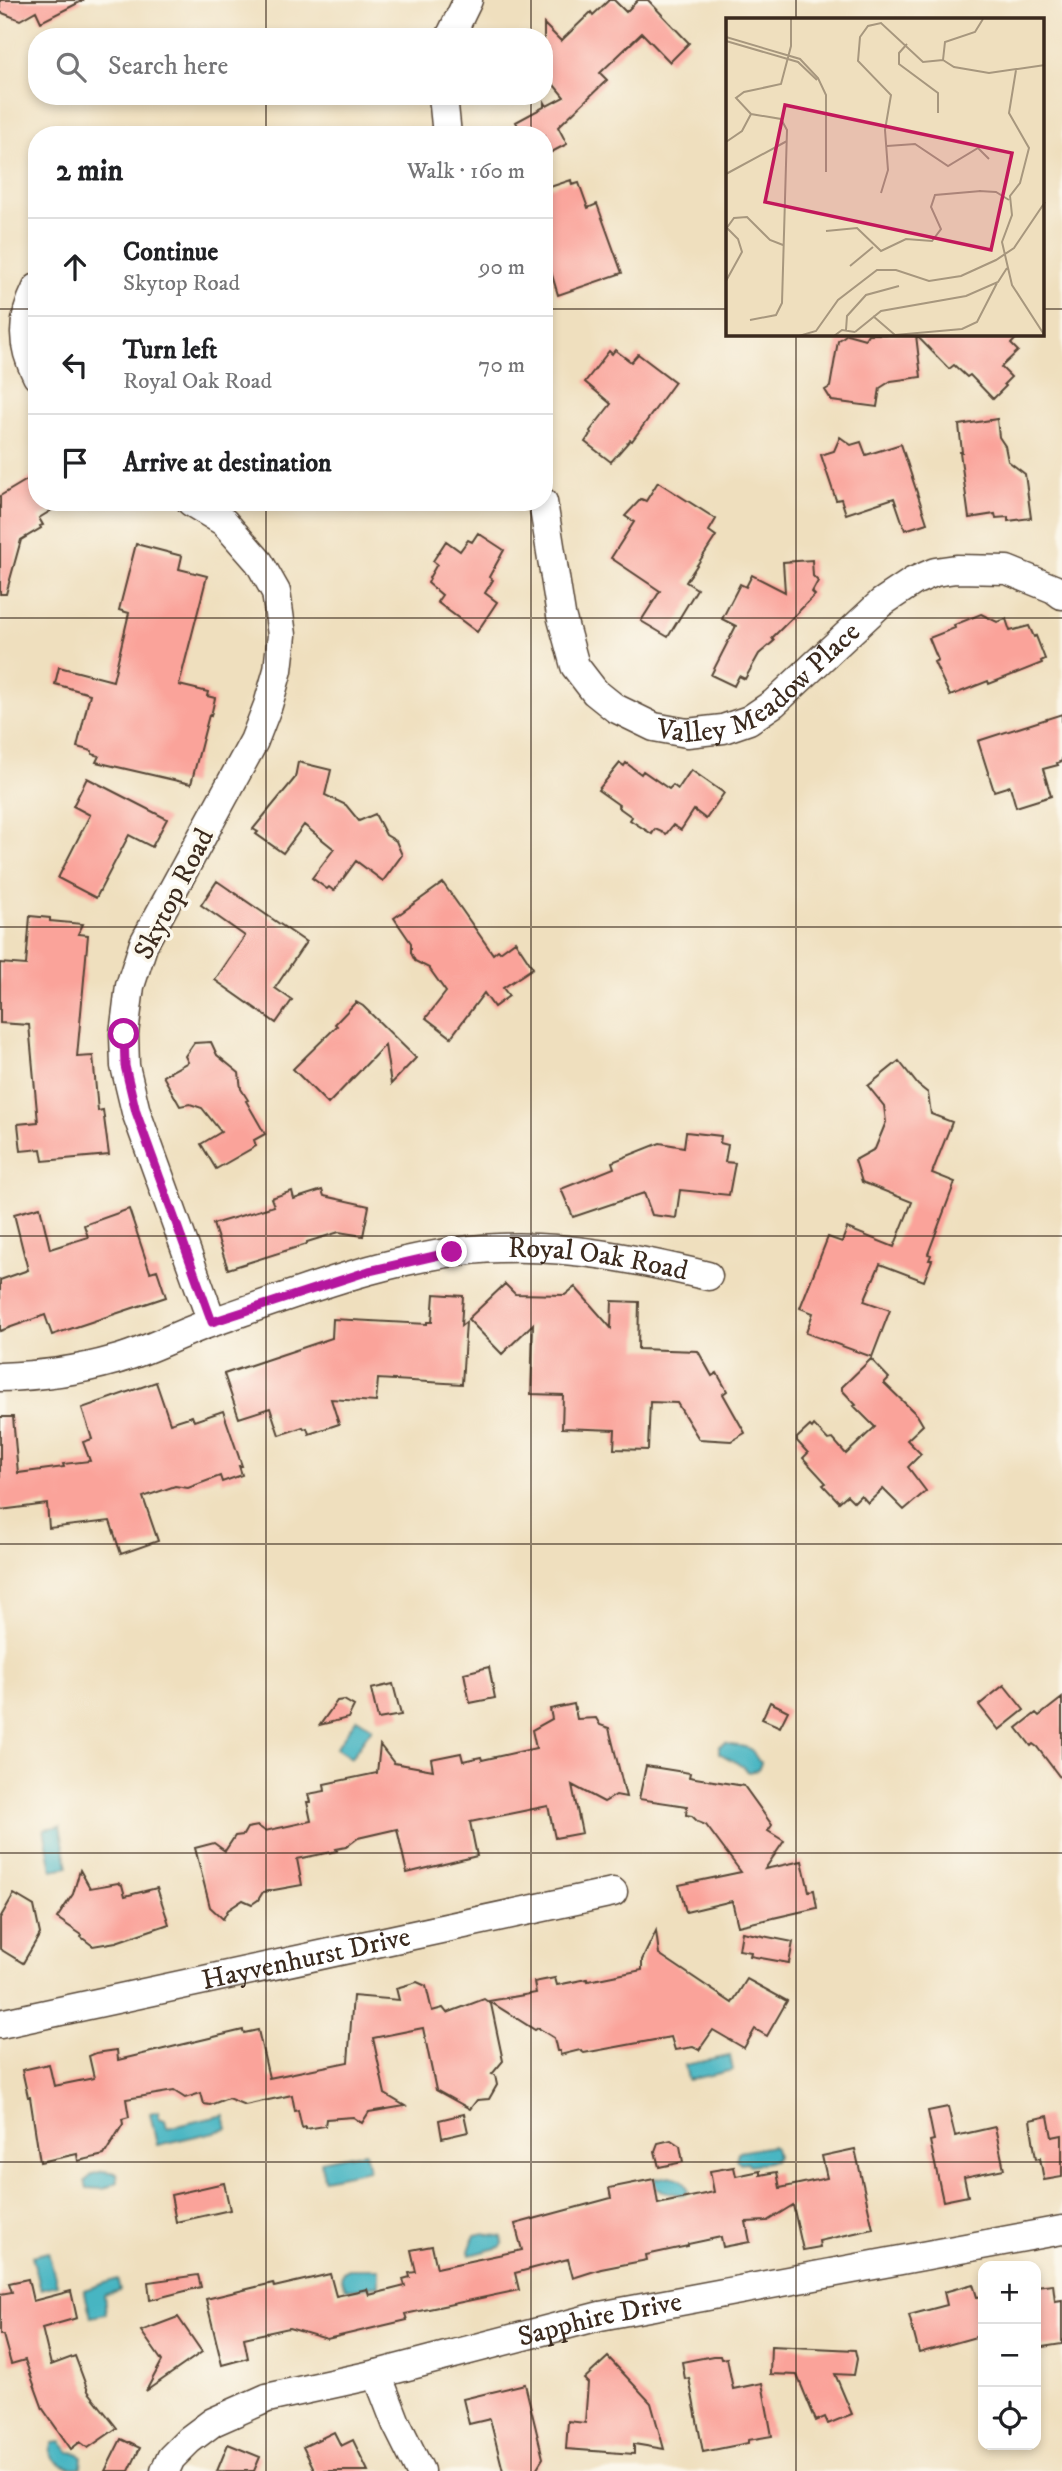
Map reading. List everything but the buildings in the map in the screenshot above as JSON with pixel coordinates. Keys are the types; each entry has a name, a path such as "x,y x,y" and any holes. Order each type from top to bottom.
{"street":[{"path":"454,28 468,0"},
{"path":"444,105 446,126"},
{"path":"28,306 24,336 28,356"},
{"name":"Skytop Road","path":"206,511 224,522 259,562 276,592 282,635 278,670 254,741 144,943 130,986 124,1034 125,1066 136,1112 212,1322"},
{"name":"Valley Meadow Place","path":"544,511 561,615 575,666 595,692 615,708 654,727 687,733 723,729 749,720 774,704 881,603 914,581 935,572 956,569 1007,569 1062,595"},
{"name":"Royal Oak Road","path":"0,1377 44,1375 116,1360 212,1322 369,1271 452,1252 500,1248 559,1250 645,1262 708,1276"},
{"name":"Hayvenhurst Drive","path":"0,2024 612,1892"},
{"name":"Sapphire Drive","path":"165,2471 171,2458 188,2440 213,2422 267,2398 377,2374 600,2316 1062,2230"},
{"path":"377,2374 396,2423 420,2471"}],"water":[{"path":"357,1718 372,1728 351,1758 336,1748"},
{"path":"726,1743 752,1750 761,1763 758,1770 748,1772 719,1753 719,1746"},
{"path":"60,1826 68,1867 52,1870 44,1829"},
{"path":"730,2056 733,2070 688,2080 685,2065"},
{"path":"158,2111 159,2118 165,2120 167,2128 224,2115 227,2129 157,2145 150,2113"},
{"path":"772,2146 777,2156 774,2161 750,2165 736,2160 738,2152"},
{"path":"365,2152 369,2170 324,2179 321,2161"},
{"path":"103,2171 117,2173 118,2182 104,2189 87,2188 85,2181 93,2174"},
{"path":"670,2176 684,2182 688,2191 685,2194 651,2187 653,2179"},
{"path":"484,2233 502,2237 503,2243 500,2247 470,2255 475,2235"},
{"path":"48,2252 57,2285 41,2289 32,2256"},
{"path":"349,2269 379,2269 379,2285 346,2288 341,2278 343,2272"},
{"path":"117,2279 120,2290 104,2295 106,2314 91,2317 84,2290"},
{"path":"61,2442 69,2452 78,2453 82,2457 81,2467 63,2465 54,2458 51,2454 53,2443"}],"route":[{"path":"124,1034 125,1066 136,1112 212,1322 369,1271 452,1252"}]}
